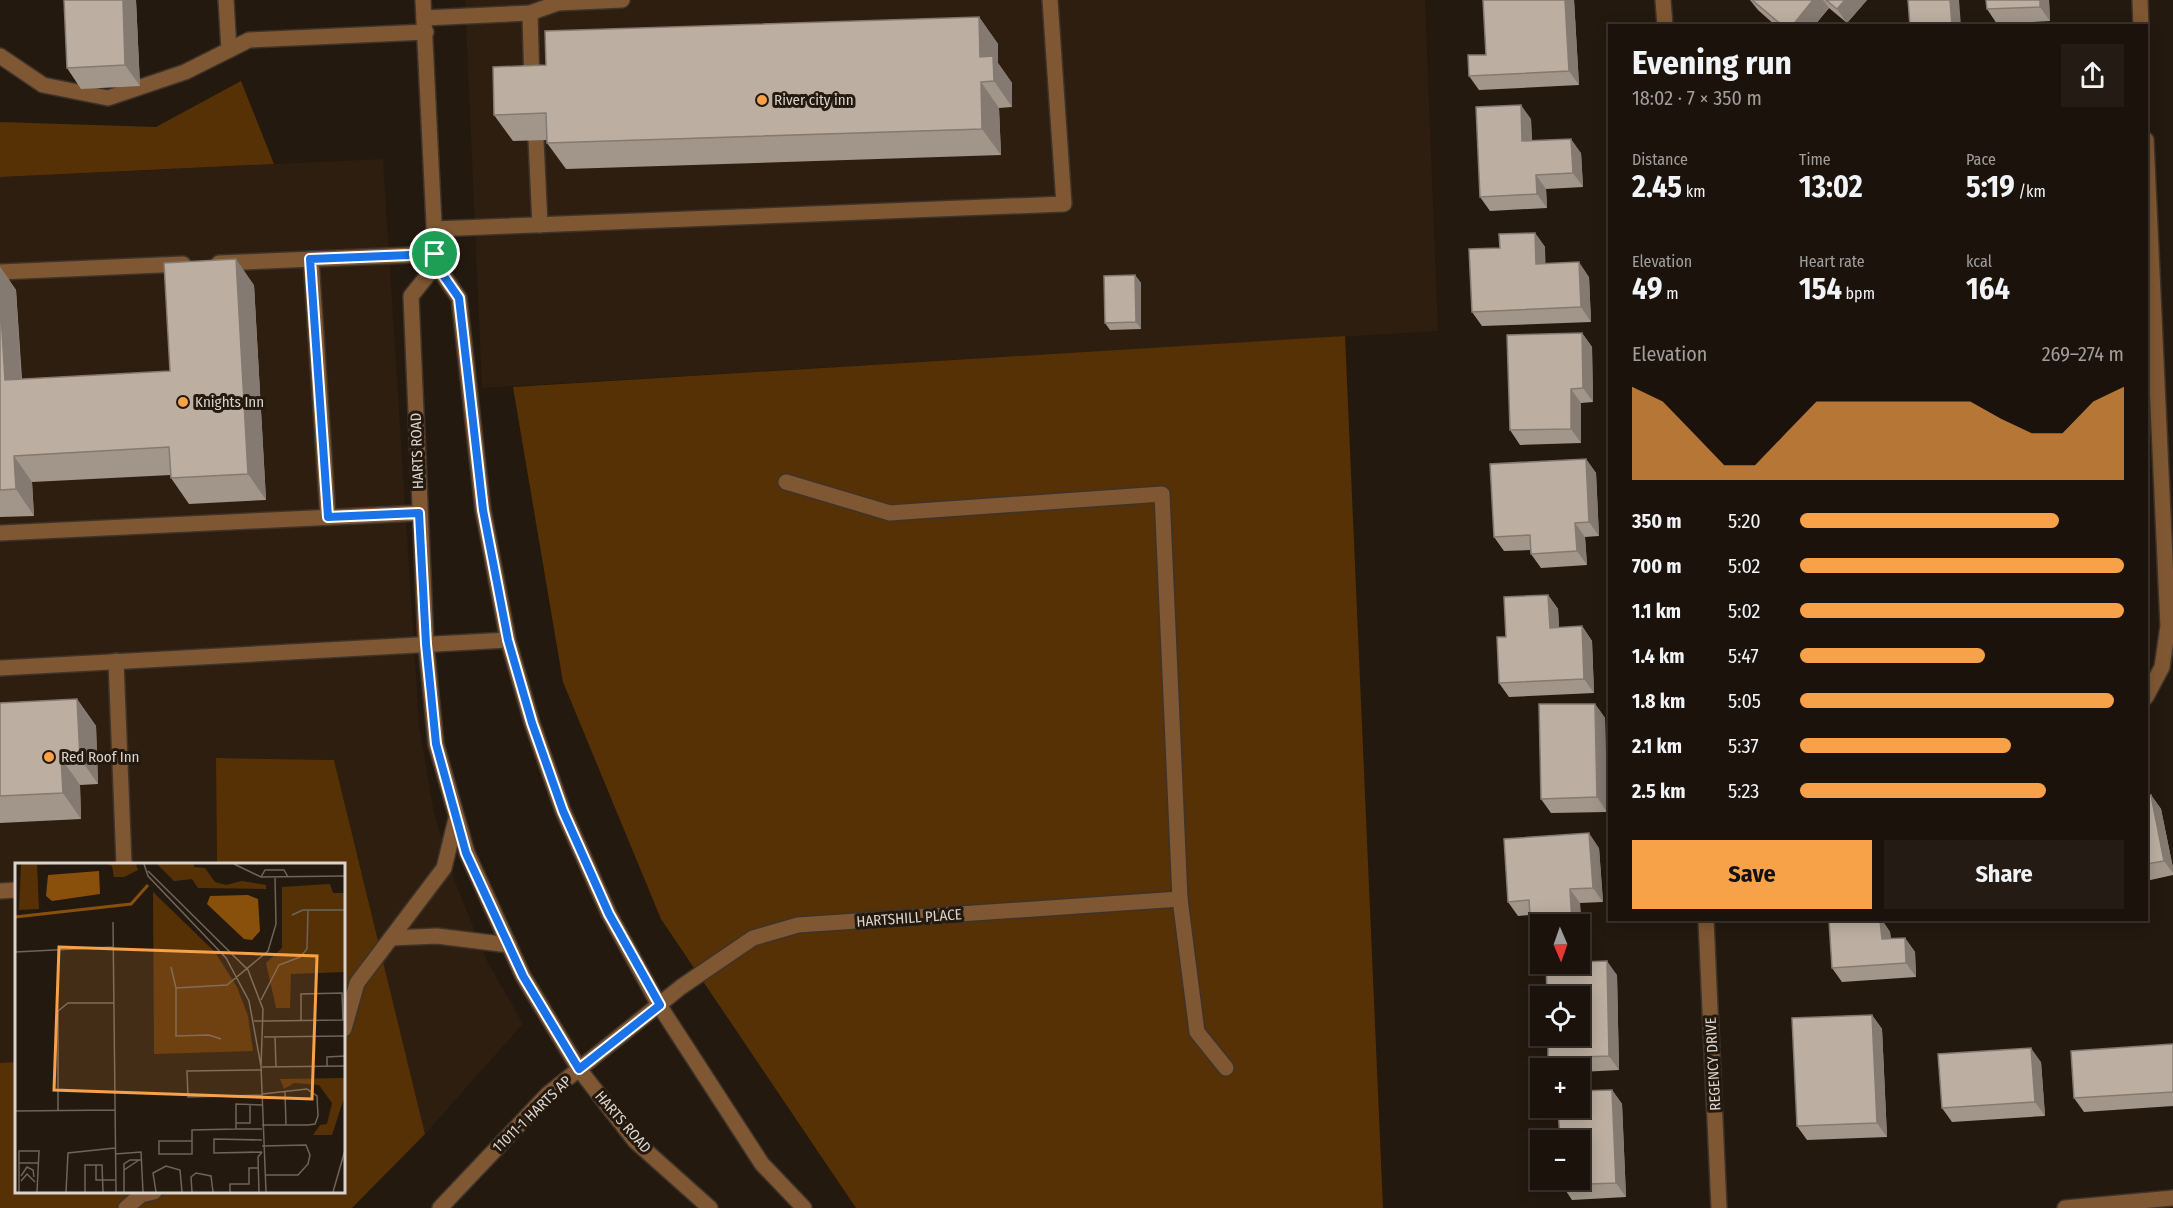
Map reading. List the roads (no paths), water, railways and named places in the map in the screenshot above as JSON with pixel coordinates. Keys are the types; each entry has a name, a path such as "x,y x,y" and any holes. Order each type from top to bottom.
{"street":[{"path":"226,0 229,50"},
{"path":"423,0 435,260 459,298 483,510 508,640 532,723 563,811 609,914 660,1005 762,1164 804,1208"},
{"path":"0,56 43,85 108,98 185,72 249,40 425,25 530,13 558,3 622,0"},
{"path":"434,230 1064,204 1050,0"},
{"path":"1664,0 1665,24"},
{"path":"2140,0 2141,24"},
{"path":"530,13 532,92"},
{"path":"536,140 540,225"},
{"path":"2148,184 2168,626 2162,667 2148,693"},
{"path":"0,272 310,259 435,260"},
{"path":"310,259 328,517"},
{"name":"HARTS ROAD","path":"435,260 411,296 419,513 426,644 436,744 466,853 523,976 579,1069 635,1141 710,1208"},
{"path":"786,482 890,513 1162,494 1180,899 1197,1032 1226,1068"},
{"path":"0,532 419,513"},
{"path":"0,668 508,640"},
{"path":"116,661 124,863"},
{"path":"345,1025 357,983 444,868 457,817"},
{"path":"0,891 15,890"},
{"name":"HARTSHILL PLACE","path":"660,1005 681,987 753,938 798,925 1180,899"},
{"name":"REGENCY DRIVE","path":"1706,921 1719,1208"},
{"path":"391,938 437,936 509,945"},
{"name":"11011-1 HARTS AP","path":"440,1208 548,1094 660,1005"},
{"path":"126,1208 141,1195 148,1193"},
{"path":"2065,1208 2173,1198"}],"place":[{"name":"River city inn","path":"762,100"},
{"name":"Knights Inn","path":"183,402"},
{"name":"Red Roof Inn","path":"49,757"}]}
